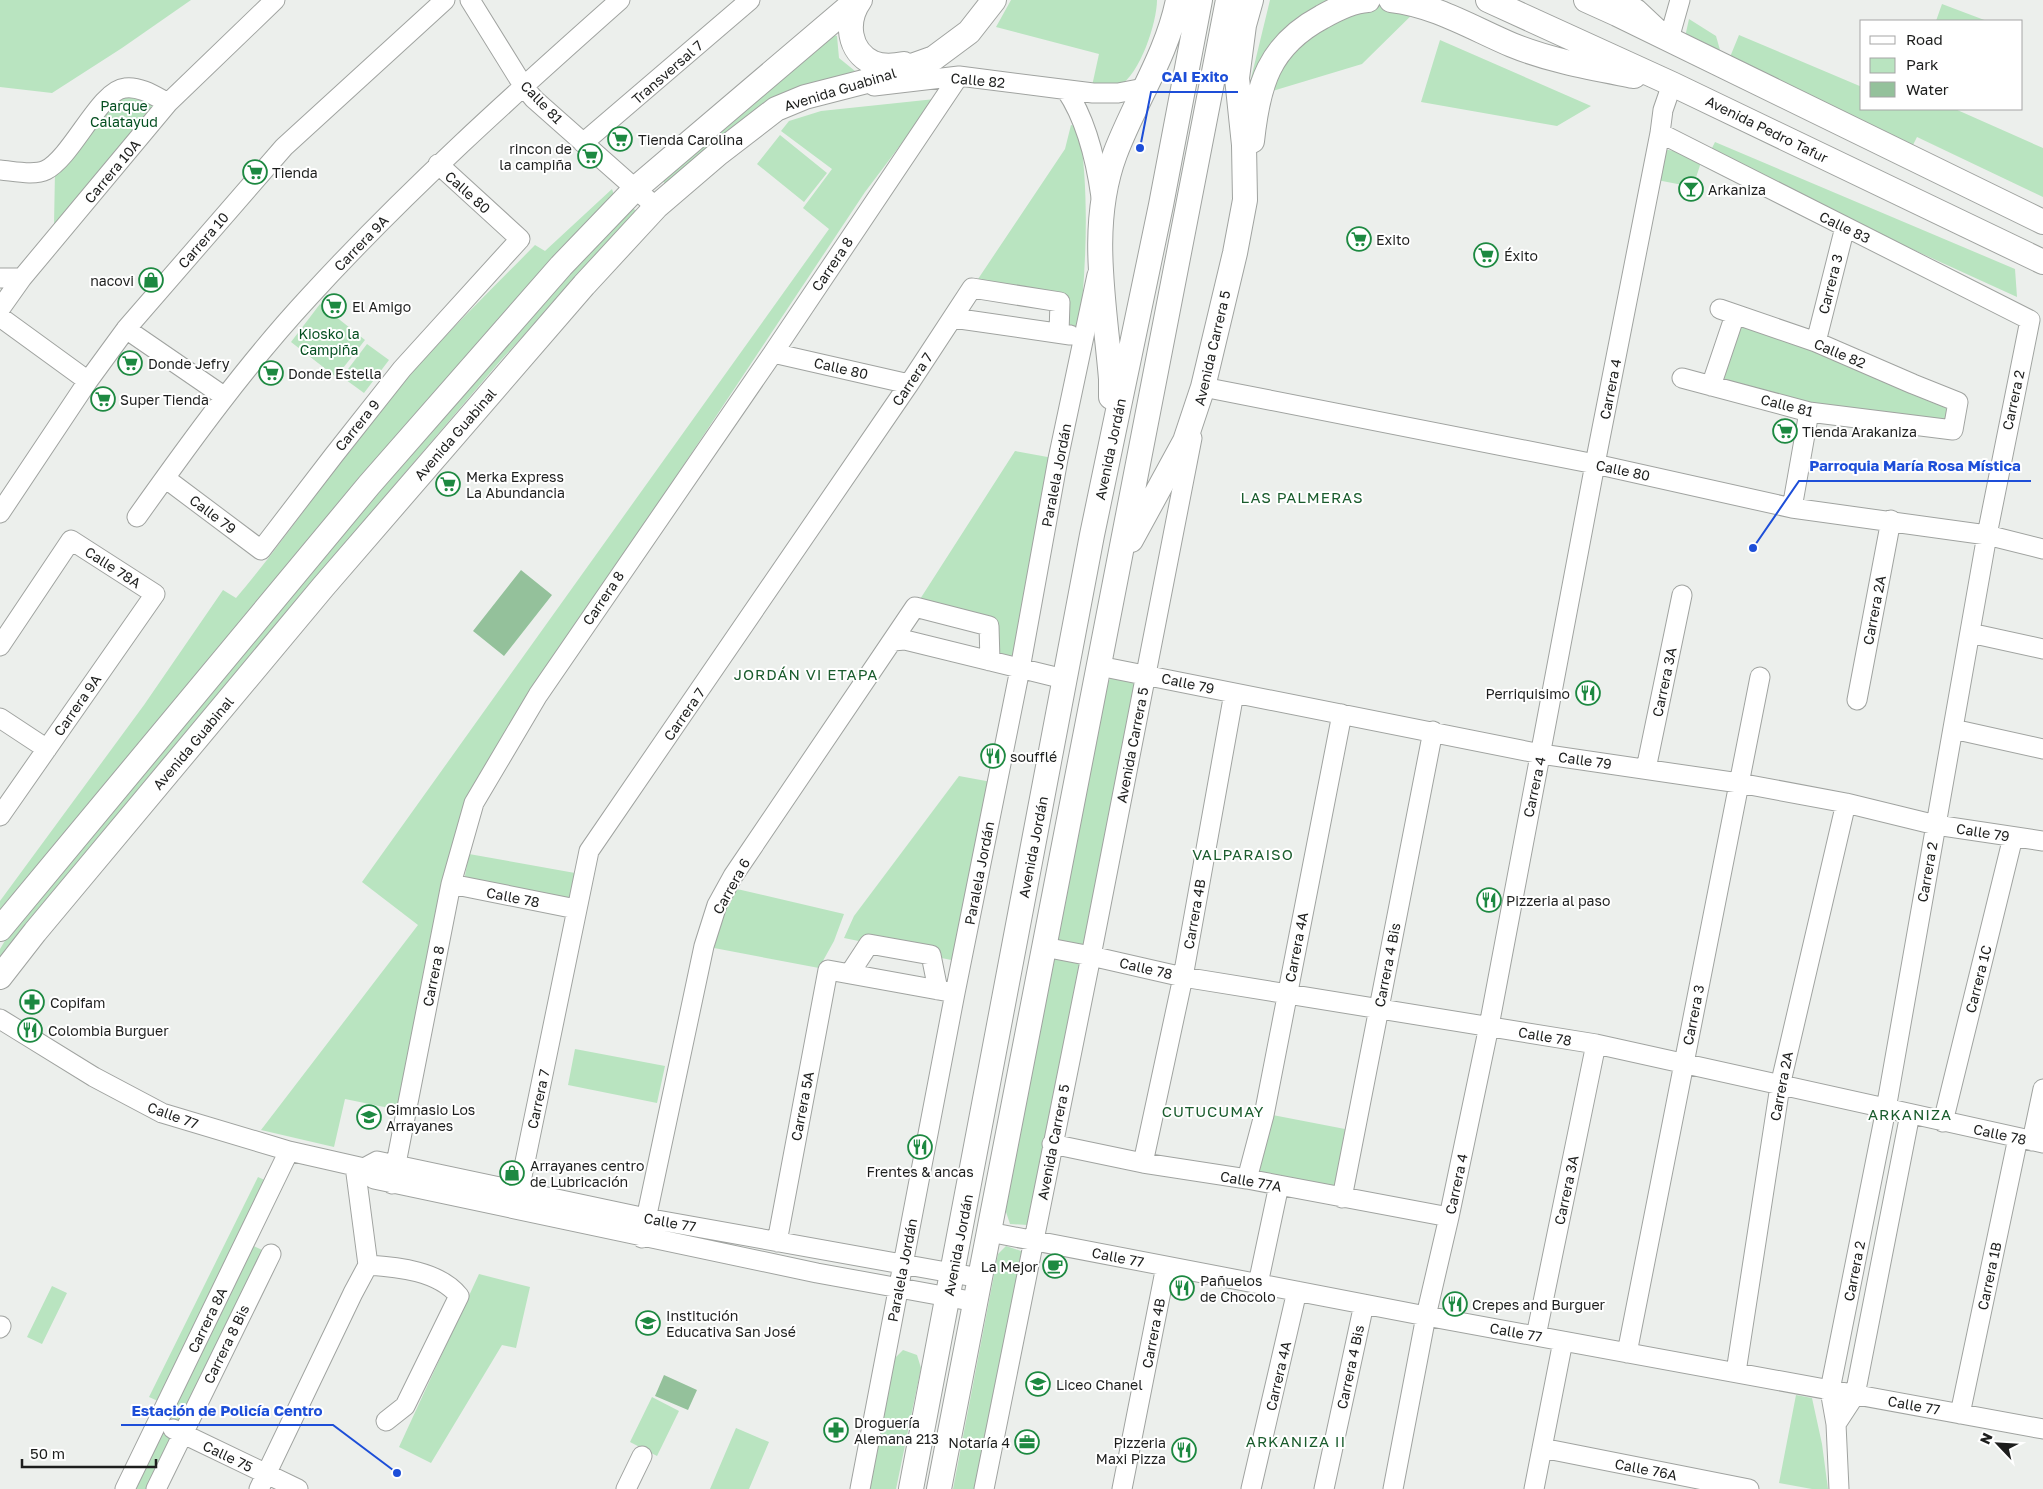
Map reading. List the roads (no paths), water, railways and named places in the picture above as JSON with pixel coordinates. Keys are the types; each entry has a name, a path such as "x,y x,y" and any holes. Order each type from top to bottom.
{"main road":[{"path":"858,0 851,16 850,30 854,44 862,55 874,63 888,66 922,62"},
{"path":"0,929 369,485 561,266 636,189 858,0"},
{"name":"Avenida Guabinal","path":"0,977 35,932 323,587 584,285 656,207 719,153 776,109 805,97 934,58 969,32 994,0"},
{"path":"1167,40 1172,20 1172,0"},
{"path":"1092,535 1094,494 1110,409 1111,389 1100,257 1103,210 1115,154 1144,88 1154,72 1167,40 1178,0"},
{"name":"Avenida Jordán","path":"911,1489 1064,679 1161,205 1200,0"},
{"name":"Avenida Jordán","path":"939,1489 1228,0"},
{"name":"Avenida Carrera 5","path":"1201,392 1235,253 1245,200 1244,145 1237,78 1244,26 1251,0"},
{"path":"1245,200 1256,107 1265,75 1277,55 1292,36 1313,22 1339,8 1368,0"},
{"path":"1391,0 1410,2 1430,8 1513,45 1553,59 1672,84"},
{"name":"Avenida Pedro Tafur","path":"1488,0 1672,84 2042,263"},
{"path":"1586,0 2043,222"},
{"path":"1113,594 1131,541 1173,464 1184,440 1201,392"}],"street":[{"name":"Carrera 10A","path":"0,308 22,278 168,103 275,0"},
{"name":"Carrera 10","path":"2,506 126,329 284,147 445,0"},
{"name":"Calle 81","path":"470,0 524,87 534,99 656,207"},
{"name":"Carrera 9A","path":"137,517 225,397 310,296 438,164 620,0"},
{"name":"Transversal 7","path":"583,143 750,0"},
{"path":"1618,0 1637,9 1653,13 1673,5 1679,0"},
{"path":"1637,9 1669,39 1679,0"},
{"name":"Calle 82","path":"830,91 959,76 1066,90 1118,93 1144,88"},
{"name":"Carrera 8","path":"392,1184 451,884 474,803 538,695 959,76"},
{"name":"Carrera 4","path":"1392,1489 1426,1316 1489,1026 1528,809 1541,754 1663,110 1672,84"},
{"path":"0,170 30,172 46,170 63,155 112,92 125,88 145,91 168,103"},
{"path":"1066,90 1076,105 1086,130 1097,174 1103,210"},
{"name":"Calle 83","path":"1660,133 1845,227 1899,252 2030,320"},
{"name":"Calle 80","path":"438,164 520,239"},
{"name":"Carrera 3","path":"1816,342 1845,227"},
{"name":"Carrera 9","path":"261,550 402,369 520,239"},
{"name":"Paralela Jordán","path":"860,1489 899,1289 946,991 1020,669 1058,459 1100,257"},
{"path":"0,278 22,278"},
{"name":"Carrera 7","path":"519,1191 589,851 909,384 972,288 1060,302 1059,333"},
{"path":"0,308 88,381"},
{"name":"Calle 82","path":"1711,386 1727,312 1816,342 1958,402 1953,430"},
{"path":"953,318 1084,337"},
{"name":"Carrera 2","path":"1839,1489 1836,1424 1830,1390 1886,1109 1987,535 2030,320"},
{"path":"126,329 225,397"},
{"name":"Calle 80","path":"773,352 909,384"},
{"name":"Calle 81","path":"1682,378 1809,412 1953,430"},
{"name":"Calle 80","path":"1201,392 1595,464 1792,508 1891,520 1987,535 2043,549"},
{"name":"Avenida Carrera 5","path":"984,1489 1091,956 1201,392"},
{"path":"1792,508 1809,412"},
{"name":"Calle 79","path":"164,478 261,550"},
{"name":"Carrera 2A","path":"1857,700 1891,520"},
{"name":"Calle 78A","path":"0,646 71,540 155,594"},
{"name":"Carrera 9A","path":"0,816 155,594"},
{"name":"Carrera 3A","path":"1646,769 1682,595"},
{"name":"Carrera 6","path":"642,1238 704,946 717,905 739,868 915,606 989,626 990,661"},
{"path":"1970,633 2043,650"},
{"path":"893,641 905,640 1064,679"},
{"name":"Calle 79","path":"1099,666 1541,754 1740,783 1846,803 1936,825 2043,841"},
{"name":"Carrera 3","path":"1627,1353 1760,677"},
{"name":"Carrera 4B","path":"1143,1163 1183,976 1234,693"},
{"name":"Carrera 4A","path":"1247,1179 1264,1115 1342,714"},
{"path":"0,718 47,749"},
{"path":"1953,729 2043,749"},
{"name":"Carrera 4 Bis","path":"1342,1198 1433,731"},
{"name":"Carrera 2A","path":"1736,1372 1780,1086 1846,803"},
{"name":"Carrera 1C","path":"1943,1122 2013,837"},
{"name":"Calle 78","path":"451,884 576,909"},
{"path":"869,944 931,956 946,991 850,974 869,944"},
{"name":"Calle 78","path":"1044,947 1183,976 1596,1044 2031,1141"},
{"name":"Carrera 5A","path":"777,1242 828,970 850,974"},
{"name":"Calle 77","path":"0,1019 94,1077 162,1113 289,1151 359,1167 374,1179 642,1238 899,1289 976,1302"},
{"name":"Carrera 3A","path":"1536,1336 1596,1044"},
{"name":"Carrera 1B","path":"1960,1414 2043,1089"},
{"name":"Carrera 2","path":"1836,1424 1855,1395 1910,1114"},
{"name":"Calle 77A","path":"1052,1144 1143,1163 1247,1179 1449,1217"},
{"name":"Carrera 8A","path":"125,1489 289,1151"},
{"name":"Calle 77","path":"359,1167 377,1161 646,1218 980,1278"},
{"path":"263,1482 368,1265 359,1167"},
{"path":"1258,1284 1279,1185"},
{"name":"Calle 77","path":"989,1232 1426,1316 2043,1429"},
{"name":"Carrera 8 Bis","path":"156,1489 271,1254"},
{"path":"368,1265 404,1268 451,1286 459,1296 405,1406 386,1421"},
{"name":"Carrera 4B","path":"1122,1489 1166,1266"},
{"name":"Carrera 4A","path":"1251,1489 1297,1291"},
{"name":"Carrera 4 Bis","path":"1324,1489 1364,1304"},
{"path":"1534,1489 1563,1341"},
{"name":"Calle 75","path":"158,1422 183,1434 263,1482 298,1489"},
{"name":"Calle 76A","path":"1542,1448 1658,1480 1749,1489"},
{"path":"626,1489 642,1456"}],"water":[{"path":"521,570 552,595 504,656 473,631"},
{"path":"664,1375 697,1390 688,1410 655,1396"}],"place":[{"name":"Tienda Carolina","path":"620,139"},
{"name":"CAI Exito","path":"1140,148"},
{"name":"rincon de la campiña","path":"590,156"},
{"name":"Tienda","path":"255,172"},
{"name":"Arkaniza","path":"1691,189"},
{"name":"Exito","path":"1359,239"},
{"name":"Éxito","path":"1486,255"},
{"name":"nacovi","path":"151,280"},
{"name":"El Amigo","path":"334,306"},
{"name":"Donde Jefry","path":"130,363"},
{"name":"Donde Estella","path":"271,373"},
{"name":"Super Tienda","path":"103,399"},
{"name":"Tienda Arakaniza","path":"1785,431"},
{"name":"Merka Express La Abundancia","path":"448,484"},
{"name":"Parroquia María Rosa Mística","path":"1753,548"},
{"name":"Perriquisimo","path":"1588,693"},
{"name":"soufflé","path":"993,756"},
{"name":"Pizzeria al paso","path":"1489,900"},
{"name":"Copifam","path":"32,1002"},
{"name":"Colombia Burguer","path":"30,1030"},
{"name":"Gimnasio Los Arrayanes","path":"369,1117"},
{"name":"Frentes & ancas","path":"920,1147"},
{"name":"Arrayanes centro de Lubricación","path":"512,1173"},
{"name":"La Mejor","path":"1055,1266"},
{"name":"Pañuelos de Chocolo","path":"1182,1288"},
{"name":"Crepes and Burguer","path":"1455,1304"},
{"name":"Institución Educativa San José","path":"648,1323"},
{"name":"Liceo Chanel","path":"1038,1384"},
{"name":"Droguería Alemana 213","path":"836,1430"},
{"name":"Notaría 4","path":"1027,1442"},
{"name":"Pizzeria Maxi Pizza","path":"1184,1450"},
{"name":"Estación de Policía Centro","path":"397,1473"}],"district":[{"name":"LAS PALMERAS","path":"1302,497"},
{"name":"JORDÁN VI ETAPA","path":"806,674"},
{"name":"VALPARAISO","path":"1243,854"},
{"name":"CUTUCUMAY","path":"1213,1111"},
{"name":"ARKANIZA","path":"1910,1114"},
{"name":"ARKANIZA II","path":"1296,1441"}],"park label":[{"name":"Parque Calatayud","path":"124,114"},
{"name":"Kiosko la Campiña","path":"329,342"}]}
